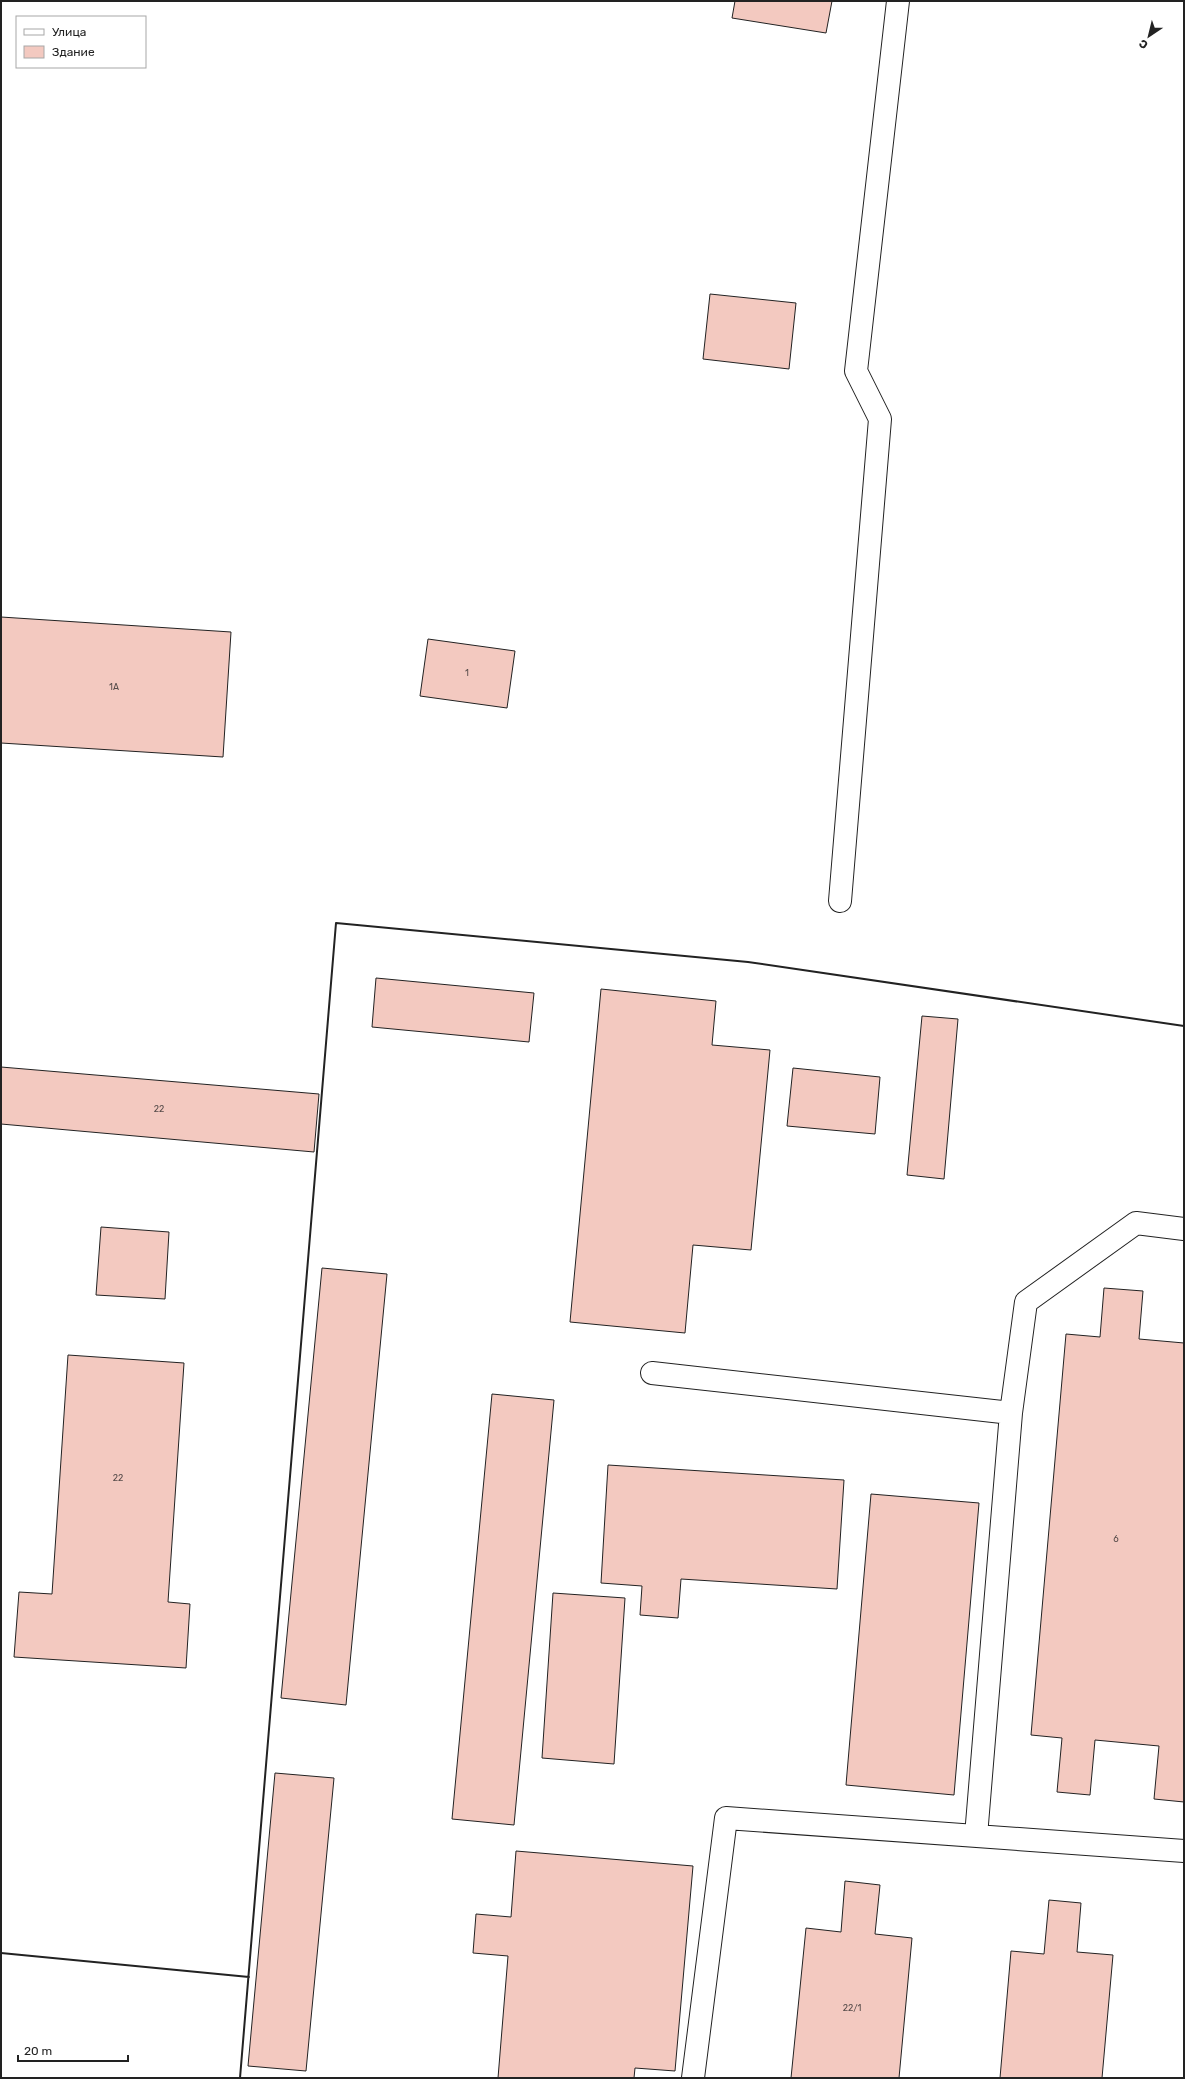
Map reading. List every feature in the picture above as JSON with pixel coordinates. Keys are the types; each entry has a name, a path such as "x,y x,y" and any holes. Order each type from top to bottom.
{"street":[{"path":"840,901 880,419 856,371 898,1"},
{"path":"976,1836 1011,1413 1026,1302 1136,1222 1184,1229"},
{"path":"652,1373 1011,1413"},
{"path":"693,2078 726,1818 1184,1851"}],"building":[{"path":"735,1 832,1 826,33 732,18"},
{"path":"710,294 796,303 789,369 703,359"},
{"path":"1,617 231,632 223,757 1,743"},
{"path":"428,639 515,651 507,708 420,696"},
{"path":"376,978 534,993 529,1042 372,1027"},
{"path":"601,989 716,1001 712,1045 770,1050 751,1250 693,1245 685,1333 570,1322"},
{"path":"922,1016 958,1019 944,1179 907,1175"},
{"path":"1,1067 319,1094 314,1152 1,1124"},
{"path":"793,1068 880,1077 875,1134 787,1126"},
{"path":"101,1227 169,1232 165,1299 96,1295"},
{"path":"322,1268 387,1274 346,1705 281,1698"},
{"path":"1104,1288 1143,1291 1139,1339 1184,1343 1184,1802 1154,1799 1159,1746 1095,1740 1090,1795 1057,1792 1062,1738 1031,1735 1066,1334 1100,1337"},
{"path":"68,1355 184,1363 168,1602 190,1604 186,1668 14,1657 19,1592 52,1594"},
{"path":"492,1394 554,1400 514,1825 452,1819"},
{"path":"608,1465 844,1480 837,1589 681,1579 678,1618 640,1615 642,1586 601,1583"},
{"path":"871,1494 979,1503 954,1795 846,1785"},
{"path":"553,1593 625,1598 614,1764 542,1758"},
{"path":"275,1773 334,1778 306,2071 248,2066"},
{"path":"516,1851 693,1866 675,2071 635,2068 634,2078 498,2078 508,1956 473,1953 476,1914 511,1917"},
{"path":"845,1881 880,1885 875,1934 912,1938 899,2078 791,2078 806,1928 841,1932"},
{"path":"1049,1900 1081,1903 1077,1952 1113,1955 1102,2078 1000,2078 1011,1951 1044,1954"}],"wall":[{"path":"240,2078 336,923 748,962 1184,1026"},
{"path":"1,1953 249,1977"}]}
